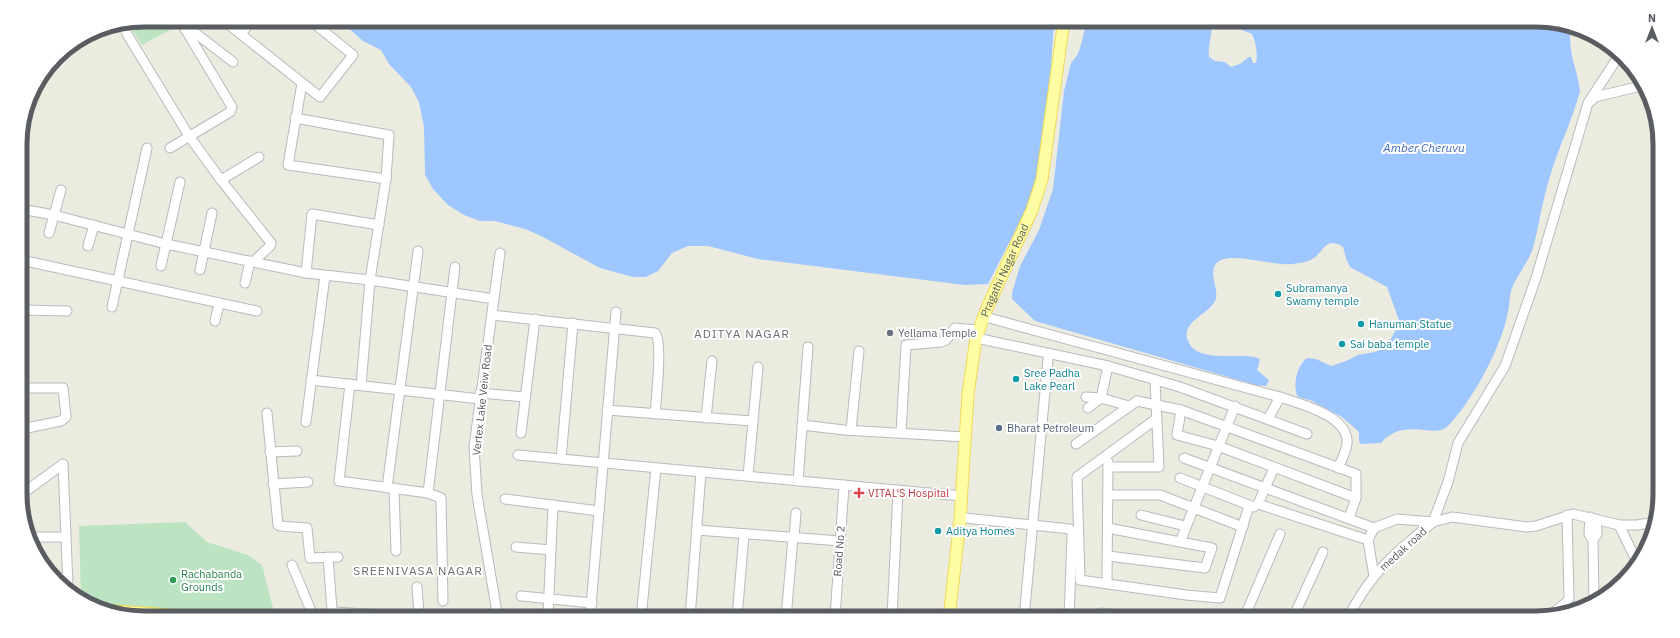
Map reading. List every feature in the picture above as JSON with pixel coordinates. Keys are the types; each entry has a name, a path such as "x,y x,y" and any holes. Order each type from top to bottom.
{"main road":[{"name":"Pragathi Nagar Road","path":"979,334 1032,210 1042,179 1063,27"},
{"path":"950,611 962,496 965,437 979,334 989,318 1031,227 1045,186 1069,27"},
{"path":"957,611 965,518 971,395"}],"street":[{"path":"170,148 230,112 232,107 184,27"},
{"path":"188,27 233,62"},
{"path":"232,27 320,97 353,55 319,27"},
{"path":"241,34 246,27"},
{"path":"125,28 127,34 189,136 221,180 271,243 270,246 251,261 245,283"},
{"path":"1433,522 1448,482 1458,443 1505,366 1536,278 1588,103 1616,59"},
{"path":"302,83 288,165 386,179"},
{"path":"1588,103 1595,97 1638,87"},
{"path":"295,118 389,135 386,179 370,280 361,385"},
{"path":"112,307 119,282 147,148"},
{"path":"221,180 259,157"},
{"path":"161,266 180,182"},
{"path":"49,232 61,190"},
{"path":"27,210 54,215 166,244 306,273 370,280 452,294 494,299"},
{"path":"200,270 212,213"},
{"path":"306,273 312,214 379,225"},
{"path":"88,246 94,225"},
{"path":"396,551 390,488 400,389 418,251"},
{"name":"Vertex Lake Veiw Road","path":"497,611 477,494 474,447 500,253"},
{"path":"27,261 257,311"},
{"path":"428,493 455,267"},
{"path":"306,422 325,276"},
{"path":"215,321 219,304"},
{"path":"27,310 67,312"},
{"path":"591,611 606,410 616,312"},
{"path":"492,315 654,332 657,335 659,365 655,414"},
{"path":"989,318 1280,397 1337,420 1344,431 1347,444 1338,468"},
{"path":"521,432 535,319"},
{"path":"561,459 572,323"},
{"path":"901,433 906,345 941,342 946,340 955,328 1108,366 1155,380 1235,406 1307,434"},
{"path":"798,481 808,347"},
{"path":"851,430 859,351"},
{"path":"1025,611 1048,359"},
{"path":"706,418 712,361"},
{"path":"1088,408 1101,398 1108,366"},
{"path":"748,476 758,367"},
{"path":"311,380 400,389 440,395 525,397"},
{"path":"1108,467 1159,467 1155,380"},
{"path":"350,384 339,482 428,493 440,498 443,602"},
{"path":"27,388 63,388 66,417 61,421 27,428"},
{"path":"1086,397 1101,398 1129,406"},
{"path":"1268,419 1280,397"},
{"path":"1076,444 1137,401 1181,410 1226,428 1356,474 1356,498 1349,518"},
{"path":"1180,542 1185,526 1235,406"},
{"path":"606,410 752,421"},
{"path":"1181,410 1177,435 1218,446 1356,498"},
{"path":"267,413 278,524 280,526 306,527 309,558 338,557"},
{"path":"1156,419 1077,477 1080,580 1186,595 1220,598 1243,527 1253,505 1265,487 1274,468"},
{"path":"802,425 851,430 965,437"},
{"path":"270,452 297,451"},
{"path":"1107,583 1109,454"},
{"path":"518,455 962,496"},
{"path":"1184,458 1374,528"},
{"path":"27,490 63,464 68,583"},
{"path":"642,611 656,468"},
{"path":"691,611 701,472"},
{"path":"1180,478 1253,505 1368,540"},
{"path":"273,484 308,482"},
{"name":"Road No 2","path":"835,611 844,484"},
{"path":"892,611 898,491"},
{"path":"1108,494 1160,495 1243,527"},
{"path":"505,499 599,511"},
{"path":"548,611 553,505"},
{"path":"787,611 796,512"},
{"path":"1376,573 1368,540 1374,528 1397,519 1433,522 1452,517 1526,527 1536,526 1567,515 1580,514 1619,525 1649,523"},
{"path":"1141,515 1185,526"},
{"path":"1558,609 1568,601 1570,597 1567,515"},
{"path":"965,518 1032,525 1071,532 1069,611"},
{"path":"1593,518 1597,534 1593,540 1594,596"},
{"name":"medak road","path":"1351,611 1358,597 1392,555 1433,522"},
{"path":"1619,525 1634,557"},
{"path":"1108,528 1212,548 1206,568 1108,556"},
{"path":"697,530 840,542"},
{"path":"738,611 744,534"},
{"path":"1247,611 1280,534"},
{"path":"35,537 66,537"},
{"path":"516,547 551,550"},
{"path":"1295,611 1323,552"},
{"path":"328,557 333,611"},
{"path":"292,565 311,611"},
{"path":"62,577 68,577"},
{"path":"417,587 419,611"},
{"path":"521,596 592,603"}],"green space":[{"path":"175,27 142,45 132,28"},
{"name":"Rachabanda Grounds","path":"185,522 207,542 248,555 262,565 273,611 136,611 106,605 92,599 81,592 79,526"}],"water":[{"path":"347,27 1054,27 1051,68 1037,179 1028,206 988,284 965,285 758,259 708,246 688,246 672,253 658,271 646,277 633,277 600,268 525,229 495,221 480,221 464,215 448,205 433,189 425,175 424,127 419,102 411,87 389,64 381,50 363,41"},
{"name":"Amber Cheruvu","path":"1085,27 1212,27 1209,57 1215,61 1225,62 1231,67 1240,64 1249,57 1251,57 1253,63 1256,63 1257,60 1255,41 1252,34 1240,29 1239,27 1536,27 1559,29 1570,32 1571,52 1580,91 1552,169 1544,197 1533,248 1511,291 1509,309 1493,357 1467,402 1448,426 1442,430 1435,431 1409,429 1390,435 1381,443 1361,444 1359,441 1359,432 1342,417 1310,400 1298,397 1295,387 1296,376 1303,361 1307,358 1316,359 1331,366 1358,355 1375,352 1386,347 1400,323 1387,287 1350,267 1343,247 1337,244 1329,244 1314,258 1301,263 1285,264 1227,258 1221,260 1214,268 1213,274 1216,291 1215,301 1212,306 1191,324 1187,334 1188,341 1193,348 1200,353 1220,356 1250,356 1258,358 1260,360 1257,370 1269,380 1266,386 1256,385 1035,321 1012,299 1012,293 1020,266 1039,230 1053,189 1064,91 1071,63 1078,54"}],"place":[{"name":"Subramanya Swamy temple","path":"1278,294"},
{"name":"Hanuman Statue","path":"1361,324"},
{"name":"Yellama Temple","path":"890,333"},
{"name":"Sai baba temple","path":"1342,344"},
{"name":"Sree Padha Lake Pearl","path":"1016,379"},
{"name":"Bharat Petroleum","path":"999,428"},
{"name":"VITAL'S Hospital","path":"859,493"},
{"name":"Aditya Homes","path":"938,531"},
{"name":"Rachabanda Grounds","path":"173,580"}],"district":[{"name":"ADITYA NAGAR","path":"742,334"},
{"name":"SREENIVASA NAGAR","path":"418,571"}]}
